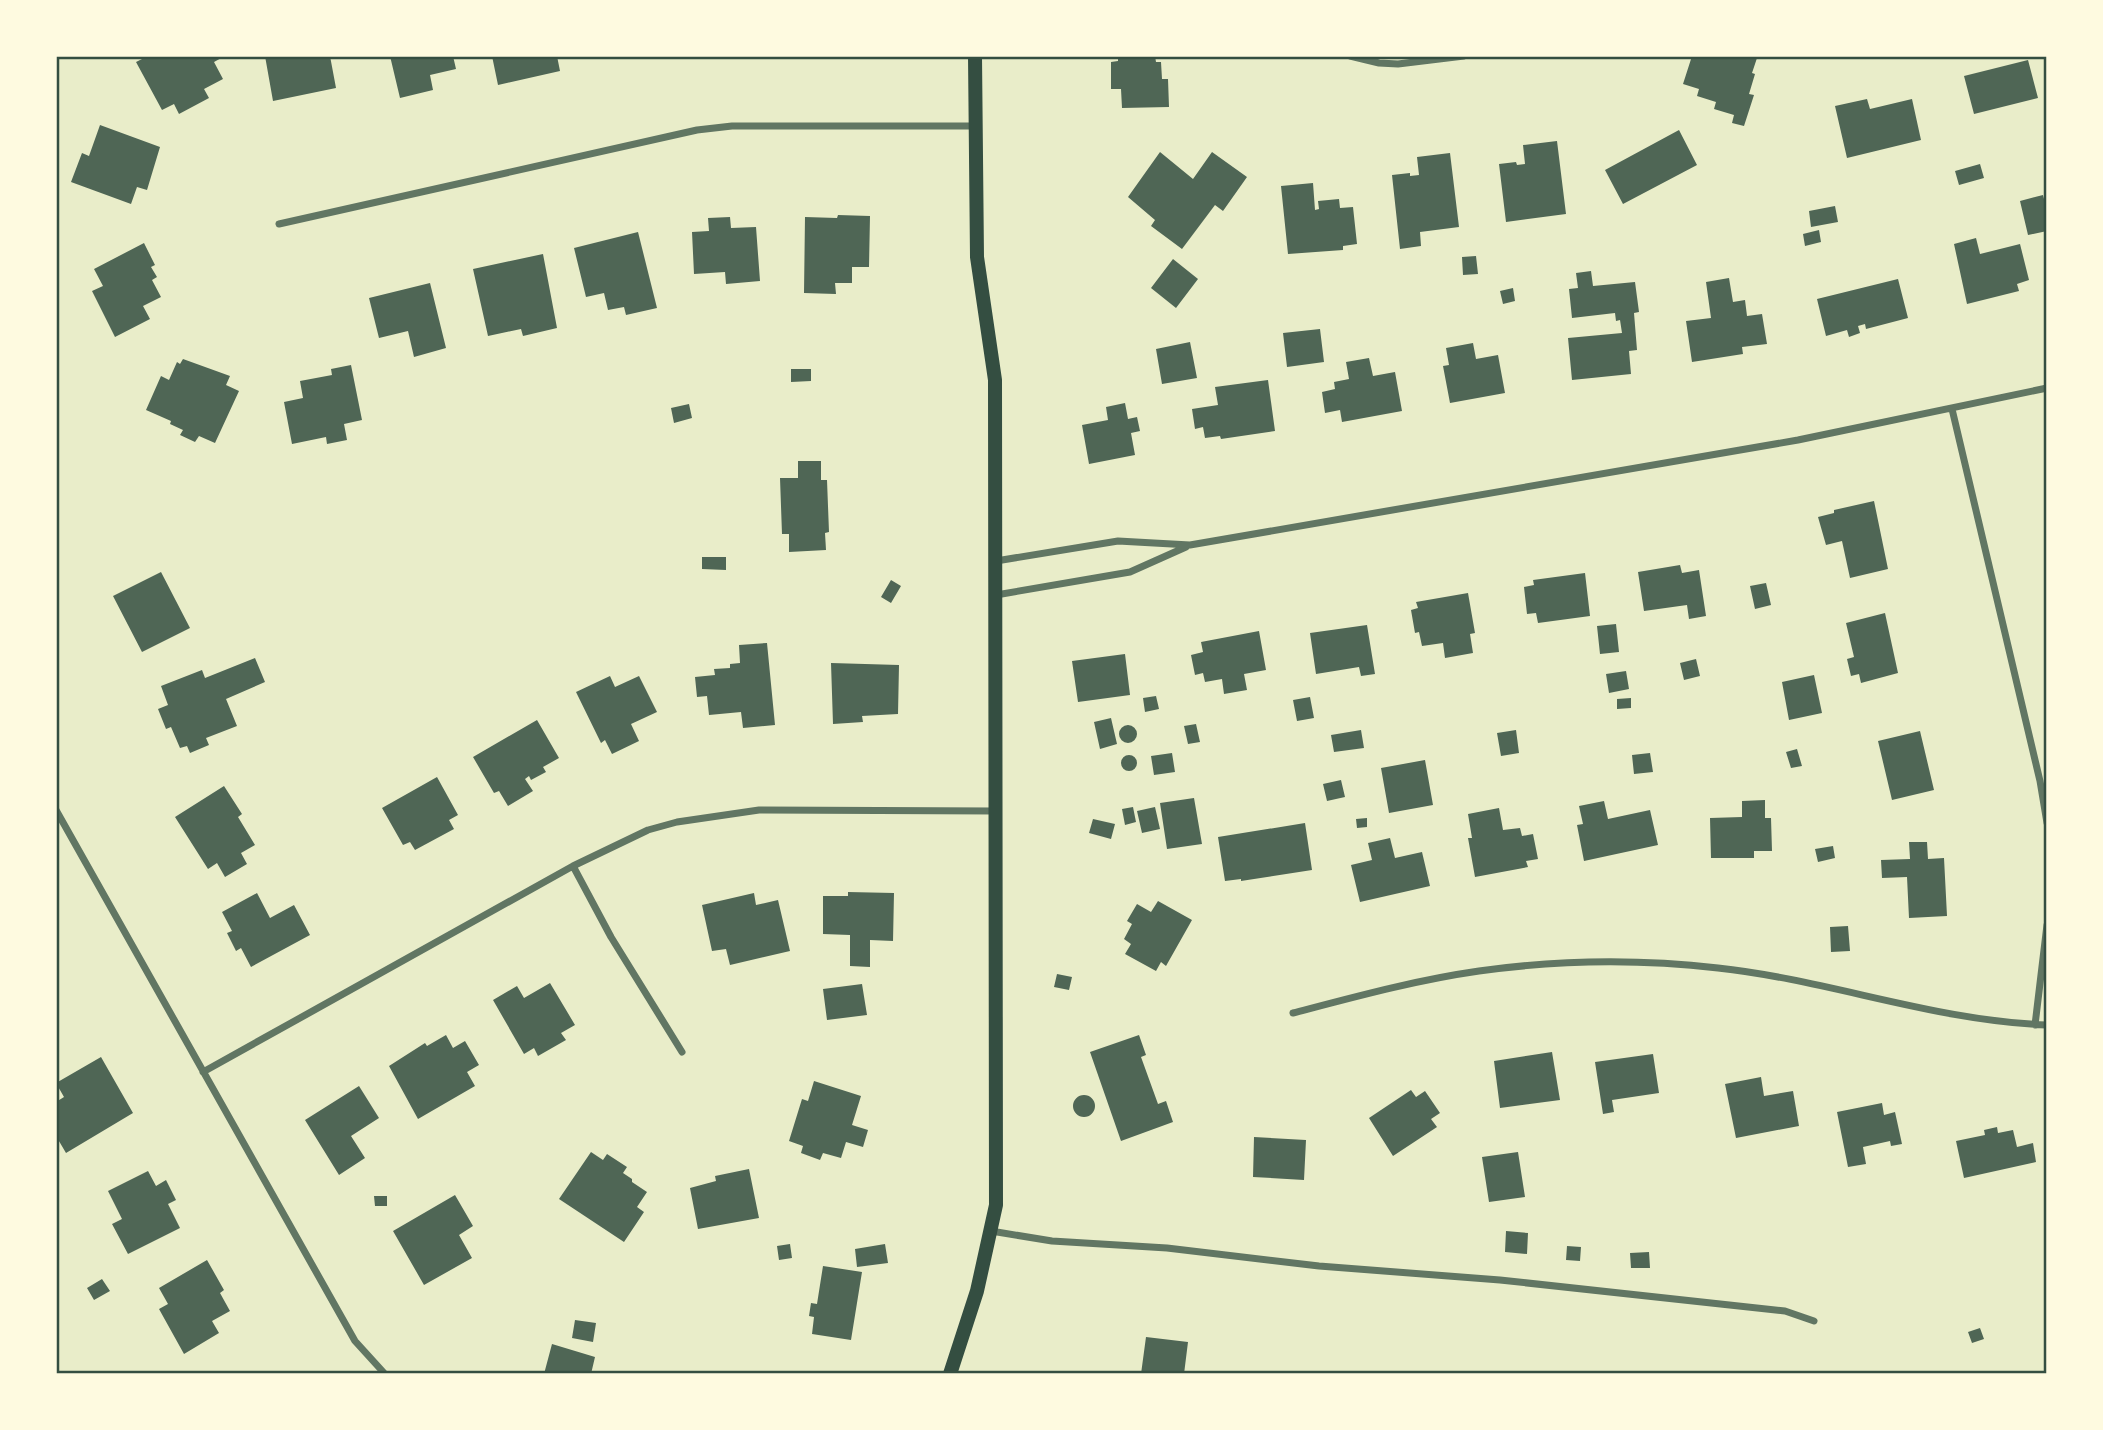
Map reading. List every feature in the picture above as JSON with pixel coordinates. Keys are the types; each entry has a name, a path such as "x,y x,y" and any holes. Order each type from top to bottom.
{"main road":[{"path":"950,1374 977,1291 996,1205 995,380 977,257 975,56"}],"street":[{"path":"1350,56 1379,63 1398,64 1464,56"},
{"path":"279,224 697,130 732,126 976,126"},
{"path":"996,561 1118,541 1190,545 1798,440 2047,388"},
{"path":"1952,409 2040,781 2047,822"},
{"path":"996,595 1130,572 1190,545"},
{"path":"56,810 355,1341 385,1374"},
{"path":"203,1072 573,866 648,830 677,822 759,810 996,811"},
{"path":"573,866 611,937 682,1052"},
{"path":"2035,1025 2047,925"},
{"path":"1293,1013 1361,995 1479,971 1549,964 1635,962 1719,968 1828,988 1916,1009 1989,1021 2047,1026"},
{"path":"991,1231 1052,1241 1167,1248 1319,1266 1568,1287 1785,1311 1814,1321"}],"building":[{"path":"148,56 225,56 214,62 223,79 204,89 209,98 179,114 174,104 162,110 136,62"},
{"path":"265,56 330,56 336,88 273,101"},
{"path":"390,56 453,56 456,69 430,75 433,90 400,98"},
{"path":"492,56 557,56 560,71 498,85"},
{"path":"1118,56 1155,56 1156,62 1161,62 1162,79 1168,79 1169,107 1122,108 1121,89 1111,89 1111,62 1118,61"},
{"path":"1692,56 1757,58 1749,94 1754,95 1744,126 1732,123 1734,115 1714,109 1716,102 1697,96 1699,89 1683,84"},
{"path":"2028,60 2038,98 1974,114 1964,76"},
{"path":"1867,99 1870,109 1912,99 1921,140 1847,158 1835,106"},
{"path":"100,125 160,147 147,190 137,187 131,204 71,182 82,153 89,156"},
{"path":"1679,130 1697,165 1623,204 1605,170"},
{"path":"1557,141 1566,214 1506,222 1499,164 1525,164 1523,145"},
{"path":"1160,152 1193,179 1212,152 1247,177 1223,211 1215,205 1182,249 1151,226 1155,220 1128,197"},
{"path":"1450,153 1459,227 1420,232 1421,246 1400,249 1392,175 1419,175 1417,157"},
{"path":"1980,164 1984,178 1959,185 1955,171"},
{"path":"1313,183 1315,210 1319,209 1318,201 1339,199 1340,208 1353,207 1357,244 1343,246 1343,250 1288,254 1281,186"},
{"path":"2043,195 2047,211 2047,231 2028,235 2020,201"},
{"path":"1835,206 1838,222 1811,227 1809,211"},
{"path":"838,215 870,216 869,267 852,267 852,283 835,283 836,294 804,293 805,217 837,218"},
{"path":"730,217 731,228 756,227 760,281 726,284 725,272 694,274 692,232 709,231 708,218"},
{"path":"1819,230 1821,242 1805,246 1803,234"},
{"path":"638,232 657,308 626,315 624,307 608,310 604,293 586,297 574,248"},
{"path":"1976,238 1980,254 2020,244 2029,280 2017,284 2019,291 1967,304 1954,244"},
{"path":"144,243 155,265 151,267 157,277 152,280 161,297 143,306 150,319 115,337 92,291 103,286 94,269"},
{"path":"543,254 557,328 523,336 521,329 488,336 473,269"},
{"path":"1476,256 1478,274 1463,275 1462,257"},
{"path":"1173,259 1198,279 1176,308 1151,288"},
{"path":"1591,271 1593,286 1635,282 1639,312 1634,313 1637,350 1629,351 1631,374 1572,380 1568,338 1622,333 1620,320 1616,321 1615,313 1572,318 1569,289 1578,288 1576,273"},
{"path":"1729,278 1733,302 1745,300 1747,316 1762,314 1767,344 1742,347 1743,354 1692,362 1686,321 1711,318 1706,282"},
{"path":"1898,279 1908,318 1866,329 1865,324 1858,326 1860,333 1849,337 1847,330 1826,336 1817,299"},
{"path":"430,283 446,348 414,357 408,331 379,338 369,298"},
{"path":"1513,288 1515,301 1503,304 1500,291"},
{"path":"1320,329 1324,362 1287,367 1283,333"},
{"path":"1190,342 1197,378 1162,384 1156,349"},
{"path":"1473,343 1476,359 1498,355 1505,393 1450,403 1443,366 1449,365 1446,348"},
{"path":"1369,358 1373,376 1395,372 1402,411 1342,422 1340,410 1325,413 1322,392 1335,389 1334,382 1349,379 1346,362"},
{"path":"183,359 230,376 226,385 239,391 215,443 199,436 195,442 180,435 183,430 170,424 171,421 146,410 161,376 169,380 177,362 180,364"},
{"path":"351,365 362,420 344,424 347,440 327,444 326,437 292,444 284,402 303,398 300,381 332,375 331,369"},
{"path":"791,369 811,369 811,381 791,382"},
{"path":"1268,380 1275,431 1221,439 1220,436 1205,438 1203,427 1195,429 1192,409 1218,405 1215,387"},
{"path":"1125,403 1128,419 1137,417 1140,431 1131,433 1135,455 1089,464 1082,425 1108,420 1106,407"},
{"path":"689,404 692,418 674,423 671,408"},
{"path":"798,461 821,461 821,480 827,480 829,532 825,533 826,550 789,552 789,534 782,534 780,478 798,478"},
{"path":"1874,501 1888,569 1850,578 1842,541 1826,545 1818,517 1834,513 1834,510"},
{"path":"702,557 726,557 726,570 702,569"},
{"path":"1680,565 1682,573 1699,570 1706,616 1689,619 1687,605 1644,611 1638,572"},
{"path":"161,572 190,628 142,652 113,596"},
{"path":"1585,573 1590,616 1538,623 1536,613 1527,614 1524,587 1534,585 1533,580"},
{"path":"891,580 901,586 891,603 881,597"},
{"path":"1766,583 1771,605 1755,609 1750,586"},
{"path":"1468,593 1475,633 1470,634 1473,653 1445,658 1443,643 1422,646 1419,632 1415,633 1411,610 1418,608 1416,602"},
{"path":"1885,613 1898,673 1861,683 1859,674 1851,676 1847,659 1854,657 1846,623"},
{"path":"1616,624 1619,652 1600,654 1597,626"},
{"path":"1367,625 1375,674 1361,676 1359,667 1316,674 1310,633"},
{"path":"1259,631 1266,670 1244,674 1247,690 1224,694 1222,679 1205,682 1203,673 1195,675 1191,655 1203,652 1201,642"},
{"path":"767,643 775,725 743,728 741,712 709,715 707,696 697,697 695,677 715,675 714,669 730,668 730,664 740,663 739,645"},
{"path":"1125,654 1130,695 1078,702 1072,661"},
{"path":"255,658 265,682 226,699 237,726 206,738 209,745 190,753 187,746 180,748 171,727 166,729 158,709 168,705 161,686 202,670 205,678"},
{"path":"1696,659 1700,676 1684,680 1680,663"},
{"path":"831,663 899,665 898,714 862,716 863,722 833,724"},
{"path":"1626,671 1629,689 1609,693 1606,674"},
{"path":"1814,675 1822,713 1789,720 1782,682"},
{"path":"610,676 615,687 639,676 657,712 631,724 639,741 612,754 605,740 601,743 576,692"},
{"path":"1156,696 1159,709 1145,712 1143,698"},
{"path":"1310,697 1314,718 1297,721 1293,700"},
{"path":"1631,698 1631,708 1617,709 1617,699"},
{"path":"1111,718 1117,744 1100,749 1094,722"},
{"path":"537,720 559,758 543,767 546,772 531,780 529,776 525,779 533,791 508,806 499,791 494,793 473,757"},
{"path":"1196,724 1200,742 1188,744 1184,726"},
{"path":"1124,725 1132,725 1137,734 1135,741 1124,743 1119,738 1119,730"},
{"path":"1361,730 1364,748 1334,752 1331,735"},
{"path":"1516,730 1519,753 1501,756 1497,733"},
{"path":"1920,731 1934,790 1892,800 1878,741"},
{"path":"1797,749 1802,766 1791,768 1786,752"},
{"path":"1172,753 1175,772 1154,775 1151,756"},
{"path":"1650,753 1653,772 1634,774 1632,755"},
{"path":"1129,755 1137,763 1129,771 1121,763"},
{"path":"1425,760 1433,805 1389,813 1381,768"},
{"path":"437,777 458,815 449,820 454,829 415,850 410,842 403,845 382,808"},
{"path":"1341,780 1345,797 1327,801 1323,784"},
{"path":"224,786 242,814 238,817 255,845 241,853 247,864 225,877 217,863 208,869 175,817"},
{"path":"1194,798 1202,844 1167,849 1160,803"},
{"path":"1765,800 1765,818 1771,818 1772,851 1754,851 1754,858 1711,858 1710,818 1742,817 1742,801"},
{"path":"1604,801 1608,819 1650,810 1658,845 1584,861 1577,825 1583,824 1579,806"},
{"path":"1133,807 1136,822 1125,825 1122,809"},
{"path":"1155,807 1160,829 1142,833 1137,811"},
{"path":"1499,808 1503,830 1520,828 1522,836 1533,834 1538,859 1526,861 1528,867 1475,877 1468,838 1472,838 1468,814"},
{"path":"1367,818 1367,827 1357,828 1356,819"},
{"path":"1093,819 1115,824 1111,839 1089,833"},
{"path":"1305,823 1312,870 1225,881 1218,837"},
{"path":"1390,838 1395,858 1422,852 1430,886 1360,902 1351,865 1372,860 1368,843"},
{"path":"1909,842 1927,842 1928,859 1944,858 1947,916 1909,918 1907,877 1882,878 1881,860 1910,859"},
{"path":"1833,846 1835,858 1818,862 1815,849"},
{"path":"848,892 894,893 893,941 870,940 870,967 850,966 850,935 823,934 823,896 848,896"},
{"path":"257,893 270,918 294,905 310,935 251,967 241,948 236,951 227,933 232,931 222,912"},
{"path":"754,893 756,905 778,900 790,951 730,965 726,949 712,951 702,905"},
{"path":"1158,901 1192,920 1166,966 1161,962 1156,971 1125,954 1131,944 1124,939 1132,924 1127,921 1137,904 1151,912"},
{"path":"1848,926 1850,951 1831,952 1830,927"},
{"path":"1057,974 1072,977 1069,990 1054,987"},
{"path":"550,983 575,1025 561,1033 566,1040 538,1056 534,1048 524,1054 493,1000 517,986 524,998"},
{"path":"862,984 867,1015 827,1020 823,989"},
{"path":"446,1035 453,1048 465,1041 479,1065 467,1072 475,1086 418,1119 389,1066 425,1043 427,1046"},
{"path":"1139,1035 1146,1055 1141,1057 1158,1104 1166,1101 1173,1122 1121,1141 1090,1052"},
{"path":"1552,1052 1560,1100 1500,1108 1494,1061"},
{"path":"1653,1054 1659,1093 1612,1100 1614,1112 1603,1114 1595,1062"},
{"path":"101,1057 133,1113 66,1153 56,1136 56,1102 64,1097 56,1083"},
{"path":"1761,1077 1764,1096 1793,1091 1799,1126 1736,1138 1725,1084"},
{"path":"814,1081 861,1096 852,1125 868,1130 863,1147 846,1142 841,1158 823,1153 820,1160 801,1153 803,1146 789,1141 802,1099 808,1101"},
{"path":"359,1086 379,1118 351,1136 365,1158 339,1175 305,1120"},
{"path":"1411,1090 1416,1097 1425,1091 1440,1113 1431,1119 1437,1127 1393,1156 1369,1118"},
{"path":"1084,1095 1092,1098 1095,1106 1092,1114 1084,1117 1076,1114 1073,1106 1076,1098"},
{"path":"1882,1103 1884,1115 1895,1112 1902,1144 1891,1146 1890,1141 1863,1147 1866,1164 1848,1167 1837,1112"},
{"path":"1997,1127 1998,1133 2013,1130 2017,1147 2033,1143 2036,1162 1964,1178 1956,1141 1985,1135 1984,1130"},
{"path":"1254,1137 1306,1140 1304,1180 1253,1177"},
{"path":"591,1152 603,1160 607,1154 627,1167 623,1173 647,1192 637,1207 644,1212 624,1242 559,1199"},
{"path":"1518,1152 1525,1197 1489,1202 1482,1157"},
{"path":"749,1169 759,1218 698,1229 690,1188 716,1181 715,1176"},
{"path":"148,1171 156,1186 166,1180 176,1200 168,1204 180,1228 128,1254 112,1224 122,1219 108,1191"},
{"path":"455,1195 473,1226 459,1235 472,1258 424,1285 393,1231"},
{"path":"374,1196 387,1196 387,1206 375,1206"},
{"path":"1506,1231 1528,1233 1527,1254 1505,1252"},
{"path":"790,1244 792,1258 779,1260 777,1246"},
{"path":"885,1244 888,1263 857,1267 855,1249"},
{"path":"1567,1246 1581,1247 1580,1261 1566,1260"},
{"path":"1649,1252 1650,1268 1631,1268 1630,1253"},
{"path":"207,1260 224,1290 220,1293 230,1311 212,1321 219,1333 184,1354 159,1309 168,1304 159,1288"},
{"path":"823,1266 862,1272 851,1340 812,1334 814,1317 809,1316 811,1303 817,1304"},
{"path":"102,1279 110,1291 94,1300 87,1288"},
{"path":"575,1320 596,1323 593,1342 572,1338"},
{"path":"1980,1328 1984,1339 1972,1343 1968,1332"},
{"path":"1146,1337 1188,1342 1184,1374 1141,1374"},
{"path":"552,1344 595,1357 591,1374 544,1374"}]}
